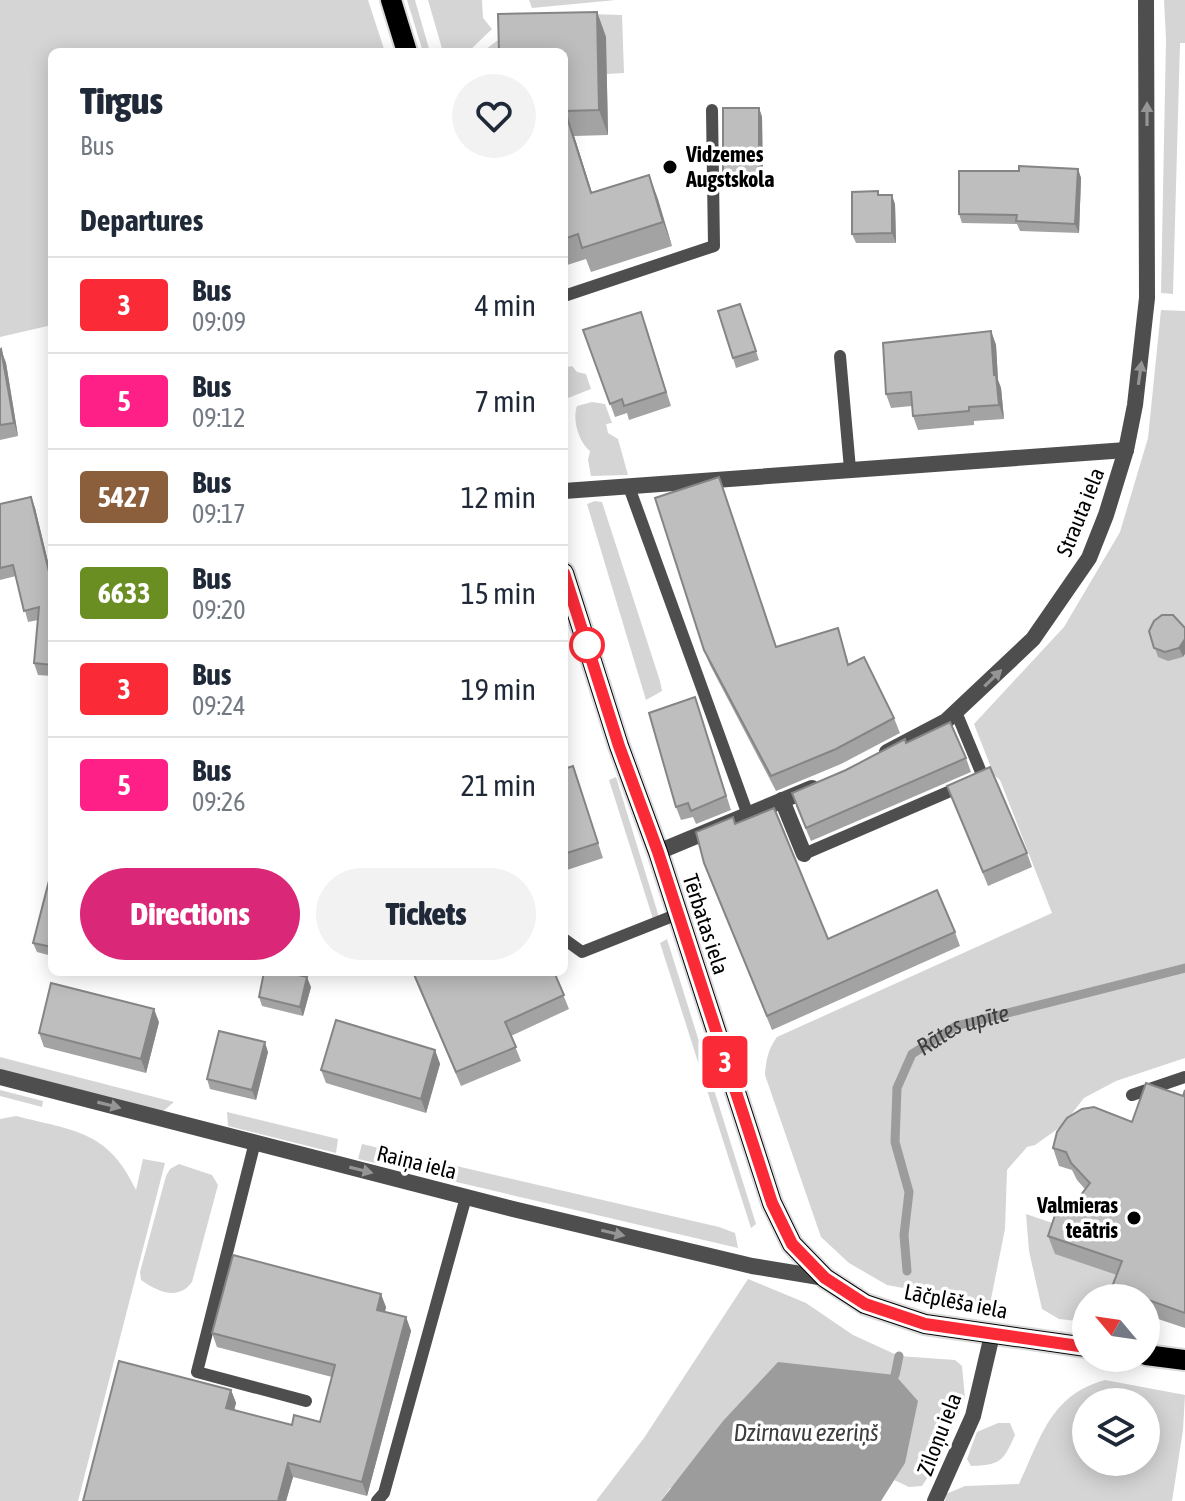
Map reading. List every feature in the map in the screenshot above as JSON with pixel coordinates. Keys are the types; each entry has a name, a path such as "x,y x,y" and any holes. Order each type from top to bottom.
{"main road":[{"path":"391,0 406,48"},
{"name":"Tērbatas iela","path":"568,586 772,1203 792,1244 825,1278"},
{"name":"Lāčplēša iela","path":"825,1278 865,1304 925,1324 1072,1345"},
{"path":"1160,1357 1185,1360"}],"street":[{"name":"Strauta iela","path":"871,760 949,716 1033,639 1089,558 1106,515 1126,450 1139,379 1147,298 1146,0"},
{"path":"568,491 1126,450"},
{"path":"658,852 833,779"},
{"path":"782,800 804,854"},
{"name":"Raiņa iela","path":"0,1077 466,1197 752,1266 825,1278"},
{"name":"Ziloņu iela","path":"935,1501 973,1416 992,1335"}],"lane":[{"path":"568,295 714,246 712,110"},
{"path":"840,356 850,469"},
{"path":"629,487 748,815"},
{"path":"804,854 983,777 949,716"},
{"path":"568,942 582,952 678,914"},
{"path":"1132,1095 1185,1077"},
{"path":"255,1142 197,1372 306,1401"},
{"path":"377,1501 384,1493 466,1197"}],"shaded area":[{"path":"0,0 368,0 384,48 48,48 48,326 0,337"},
{"path":"407,0 415,0 429,48 422,48"},
{"path":"428,0 482,0 483,18 492,29 472,48 442,48"},
{"path":"529,0 616,0 532,8"},
{"path":"1164,0 1185,0 1185,43 1180,43 1173,294 1161,293"},
{"path":"560,13 622,15 624,73 607,74 606,37 533,48 488,48 519,28"},
{"path":"1161,310 1185,311 1185,1058 1116,1081 1084,1098 1063,1125 1035,1145 1027,1147 1007,1170 1005,1229 990,1304 887,1285 849,1263 821,1237 765,1075 768,1055 777,1037 1052,913 1000,780 994,775 974,724 1064,627 1120,532 1148,438"},
{"path":"568,367 586,374 591,389 568,398"},
{"path":"592,402 605,404 612,423 606,424 608,433 618,439 628,475 591,476 590,451 580,436 575,418 577,406"},
{"path":"602,502 660,681 662,691 646,700 587,504"},
{"path":"616,777 659,917 653,919 609,780"},
{"path":"667,939 756,1224 751,1228 660,943"},
{"path":"0,1057 174,1102 162,1112 0,1070"},
{"path":"0,1090 43,1101 42,1107 0,1096"},
{"path":"227,1112 338,1139 336,1153 228,1126"},
{"path":"16,1116 72,1130 101,1144 114,1155 136,1190 143,1159 165,1163 78,1501 0,1501 0,1119"},
{"path":"362,1144 719,1227 735,1233 738,1248 358,1159"},
{"path":"179,1164 212,1175 218,1185 192,1282 181,1291 168,1293 141,1280 140,1272 166,1176 170,1169"},
{"path":"1026,1214 1064,1227 1128,1279 1126,1284 1072,1284 1072,1320 1059,1319 1042,1309 1029,1251"},
{"path":"748,1279 806,1303 853,1335 899,1356 955,1360 962,1366 965,1398 938,1462 922,1486 909,1487 894,1480 905,1462 670,1488 661,1501 596,1501 644,1438"},
{"path":"1105,1380 1148,1388 1084,1388"},
{"path":"1160,1390 1185,1395 1172,1501 945,1501 946,1494 965,1486 1019,1484 1041,1435 1059,1407 1071,1396 1072,1476 1160,1476"},
{"path":"998,1423 1010,1423 1015,1435 1007,1451 995,1463 971,1466 967,1459 977,1432"}],"water":[{"name":"Dzirnavu ezeriņš","path":"778,1362 895,1375 918,1401 905,1463 881,1501 661,1501 723,1421"}],"building":[{"path":"597,12 599,110 568,111 568,48 499,48 498,14"},
{"path":"723,108 759,108 759,178 723,178"},
{"path":"568,120 591,193 649,175 663,222 582,248 578,234 568,238"},
{"path":"1019,166 1078,169 1075,224 1016,221 1017,215 959,214 959,171 1019,171"},
{"path":"878,191 878,195 892,195 892,233 852,234 852,192"},
{"path":"740,304 756,351 733,358 718,311"},
{"path":"641,312 666,392 624,406 622,399 610,404 583,330"},
{"path":"991,331 999,405 913,416 911,392 886,394 883,343"},
{"path":"0,350 14,423 0,425"},
{"path":"719,477 776,647 838,628 848,665 864,657 894,718 836,749 771,776 704,650 655,498"},
{"path":"31,497 48,567 48,665 34,663 39,607 24,611 13,565 0,568 0,504"},
{"path":"1162,615 1173,615 1185,628 1185,639 1179,648 1165,652 1154,648 1149,631 1154,621"},
{"path":"695,697 726,796 691,811 688,803 676,807 649,713"},
{"path":"950,722 966,758 806,828 792,793 846,770 905,739 906,743"},
{"path":"573,766 598,843 568,853 568,768"},
{"path":"990,767 1027,853 983,872 947,786"},
{"path":"774,808 828,939 937,890 955,932 767,1016 704,863 696,832 733,817 735,824"},
{"path":"48,885 48,946 33,943"},
{"path":"263,976 307,977 300,1007 259,997"},
{"path":"415,976 556,976 564,995 505,1022 516,1047 456,1072"},
{"path":"51,983 154,1009 141,1059 39,1033"},
{"path":"336,1020 435,1050 421,1099 321,1070"},
{"path":"219,1031 265,1042 252,1090 207,1079"},
{"name":"Valmieras teātris","path":"1146,1083 1183,1096 1185,1090 1185,1313 1160,1304 1160,1284 1113,1284 1122,1261 1048,1236 1057,1209 1067,1213 1090,1183 1071,1163 1066,1152 1053,1148 1057,1132 1067,1118 1082,1109 1094,1107 1132,1122"},
{"path":"233,1255 381,1294 377,1310 406,1317 362,1482 288,1463 278,1501 83,1501 119,1361 231,1390 226,1408 292,1425 294,1415 320,1422 335,1365 212,1333"}],"waterway":[{"name":"Rātes upīte","path":"907,1271 904,1235 909,1192 895,1142 897,1088 912,1054 956,1026 1185,968"},
{"name":"Rātes upīte","path":"895,1375 899,1356"}],"bus line":[{"name":"3","path":"568,586 772,1203 792,1244 825,1278 865,1304 925,1324 1072,1345"}],"place":[{"name":"Vidzemes Augstskola","path":"670,167"},
{"name":"Valmieras teātris","path":"1134,1218"}]}
